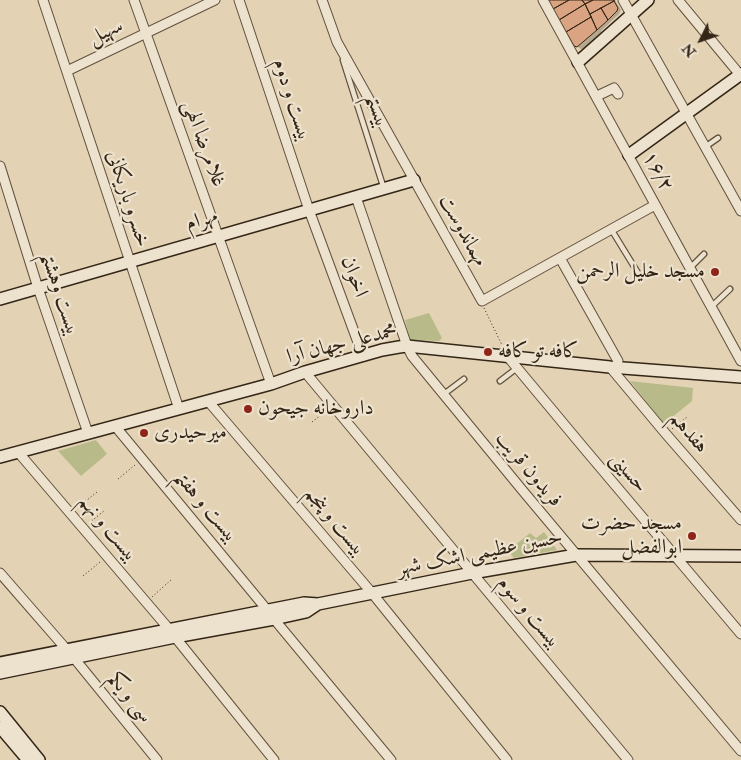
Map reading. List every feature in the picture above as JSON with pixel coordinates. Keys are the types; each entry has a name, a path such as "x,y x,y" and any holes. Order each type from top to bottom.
{"street":[{"name":"خسرو باریکانی","path":"43,0 179,409"},
{"name":"غلامرضا الهی","path":"134,0 271,384"},
{"name":"سهیل","path":"66,71 215,0"},
{"name":"بیست و دوم","path":"240,0 309,210"},
{"name":"مهماندوست","path":"322,0 338,42 482,301"},
{"name":"۱۶/۲","path":"543,0 741,361"},
{"path":"623,0 741,211"},
{"path":"578,62 648,0"},
{"path":"629,156 741,75 678,0"},
{"path":"596,96 614,88 618,94"},
{"name":"بیست وهشتم","path":"0,166 38,288 88,433"},
{"name":"مهرام","path":"0,299 414,180"},
{"name":"فریدون قریب","path":"356,197 412,356 741,751"},
{"path":"482,301 655,204"},
{"name":"اخوان","path":"309,210 363,356"},
{"name":"هفدهم","path":"560,258 614,364 666,434 741,520"},
{"name":"محمدعلی جهان آرا","path":"0,457 271,384 382,350 407,346 508,357 614,364 703,374"},
{"name":"حسینی","path":"508,357 741,634"},
{"name":"بیست و سوم","path":"306,372 628,760"},
{"path":"703,374 741,378"},
{"path":"703,374 741,384"},
{"name":"بیست و پنجم","path":"208,401 372,593 507,760"},
{"name":"بیست و هفتم","path":"114,426 391,760"},
{"name":"بیست و نهم","path":"18,452 172,633 274,760"},
{"name":"حسین عظیمی اشک شهر","path":"0,673 70,654 271,615 304,603 318,604 472,573 576,555 741,556"},
{"name":"سی و یکم","path":"0,573 70,654 156,760"},
{"name":"حسین عظیمی اشک شهر","path":"0,663 70,654"},
{"path":"0,712 40,760"},
{"path":"0,727 28,760"}],"lane":[{"name":"بیستم","path":"338,42 384,189"},
{"path":"705,147 718,138"},
{"path":"612,229 638,273"},
{"path":"690,268 704,254"},
{"path":"711,307 730,289"},
{"path":"500,381 517,368"},
{"path":"443,395 464,379"}],"path":[{"path":"482,301 508,357"},
{"path":"312,422 333,405"},
{"path":"666,434 687,417"},
{"path":"118,479 142,459"},
{"path":"70,513 97,492"},
{"path":"83,528 104,511"},
{"path":"83,576 107,556"},
{"path":"145,602 172,579"}],"green space":[{"path":"429,313 442,338 439,341 410,340 405,320"},
{"path":"630,381 693,388 692,401 664,424"},
{"path":"96,440 107,454 81,476 58,451"},
{"path":"544,532 557,550 514,558 508,551 530,533 536,538"}],"building":[{"path":"548,0 569,0 553,9"},
{"path":"569,0 582,0 585,4 559,20 553,9"},
{"path":"582,0 593,0 585,4"},
{"path":"593,0 614,1 590,14 585,4"},
{"path":"614,1 618,8 608,20 601,8"},
{"path":"585,4 591,17 566,32 559,20"},
{"path":"601,8 608,20 597,30 590,14"},
{"path":"591,17 597,30 577,47 574,46 566,32"}],"place":[{"name":"مسجد خلیل الرحمن","path":"715,272"},
{"name":"کافه تو کافه","path":"488,352"},
{"name":"داروخانه جیحون","path":"248,409"},
{"name":"میرحیدری","path":"144,433"},
{"name":"مسجد حضرت ابوالفضل","path":"692,536"}]}
